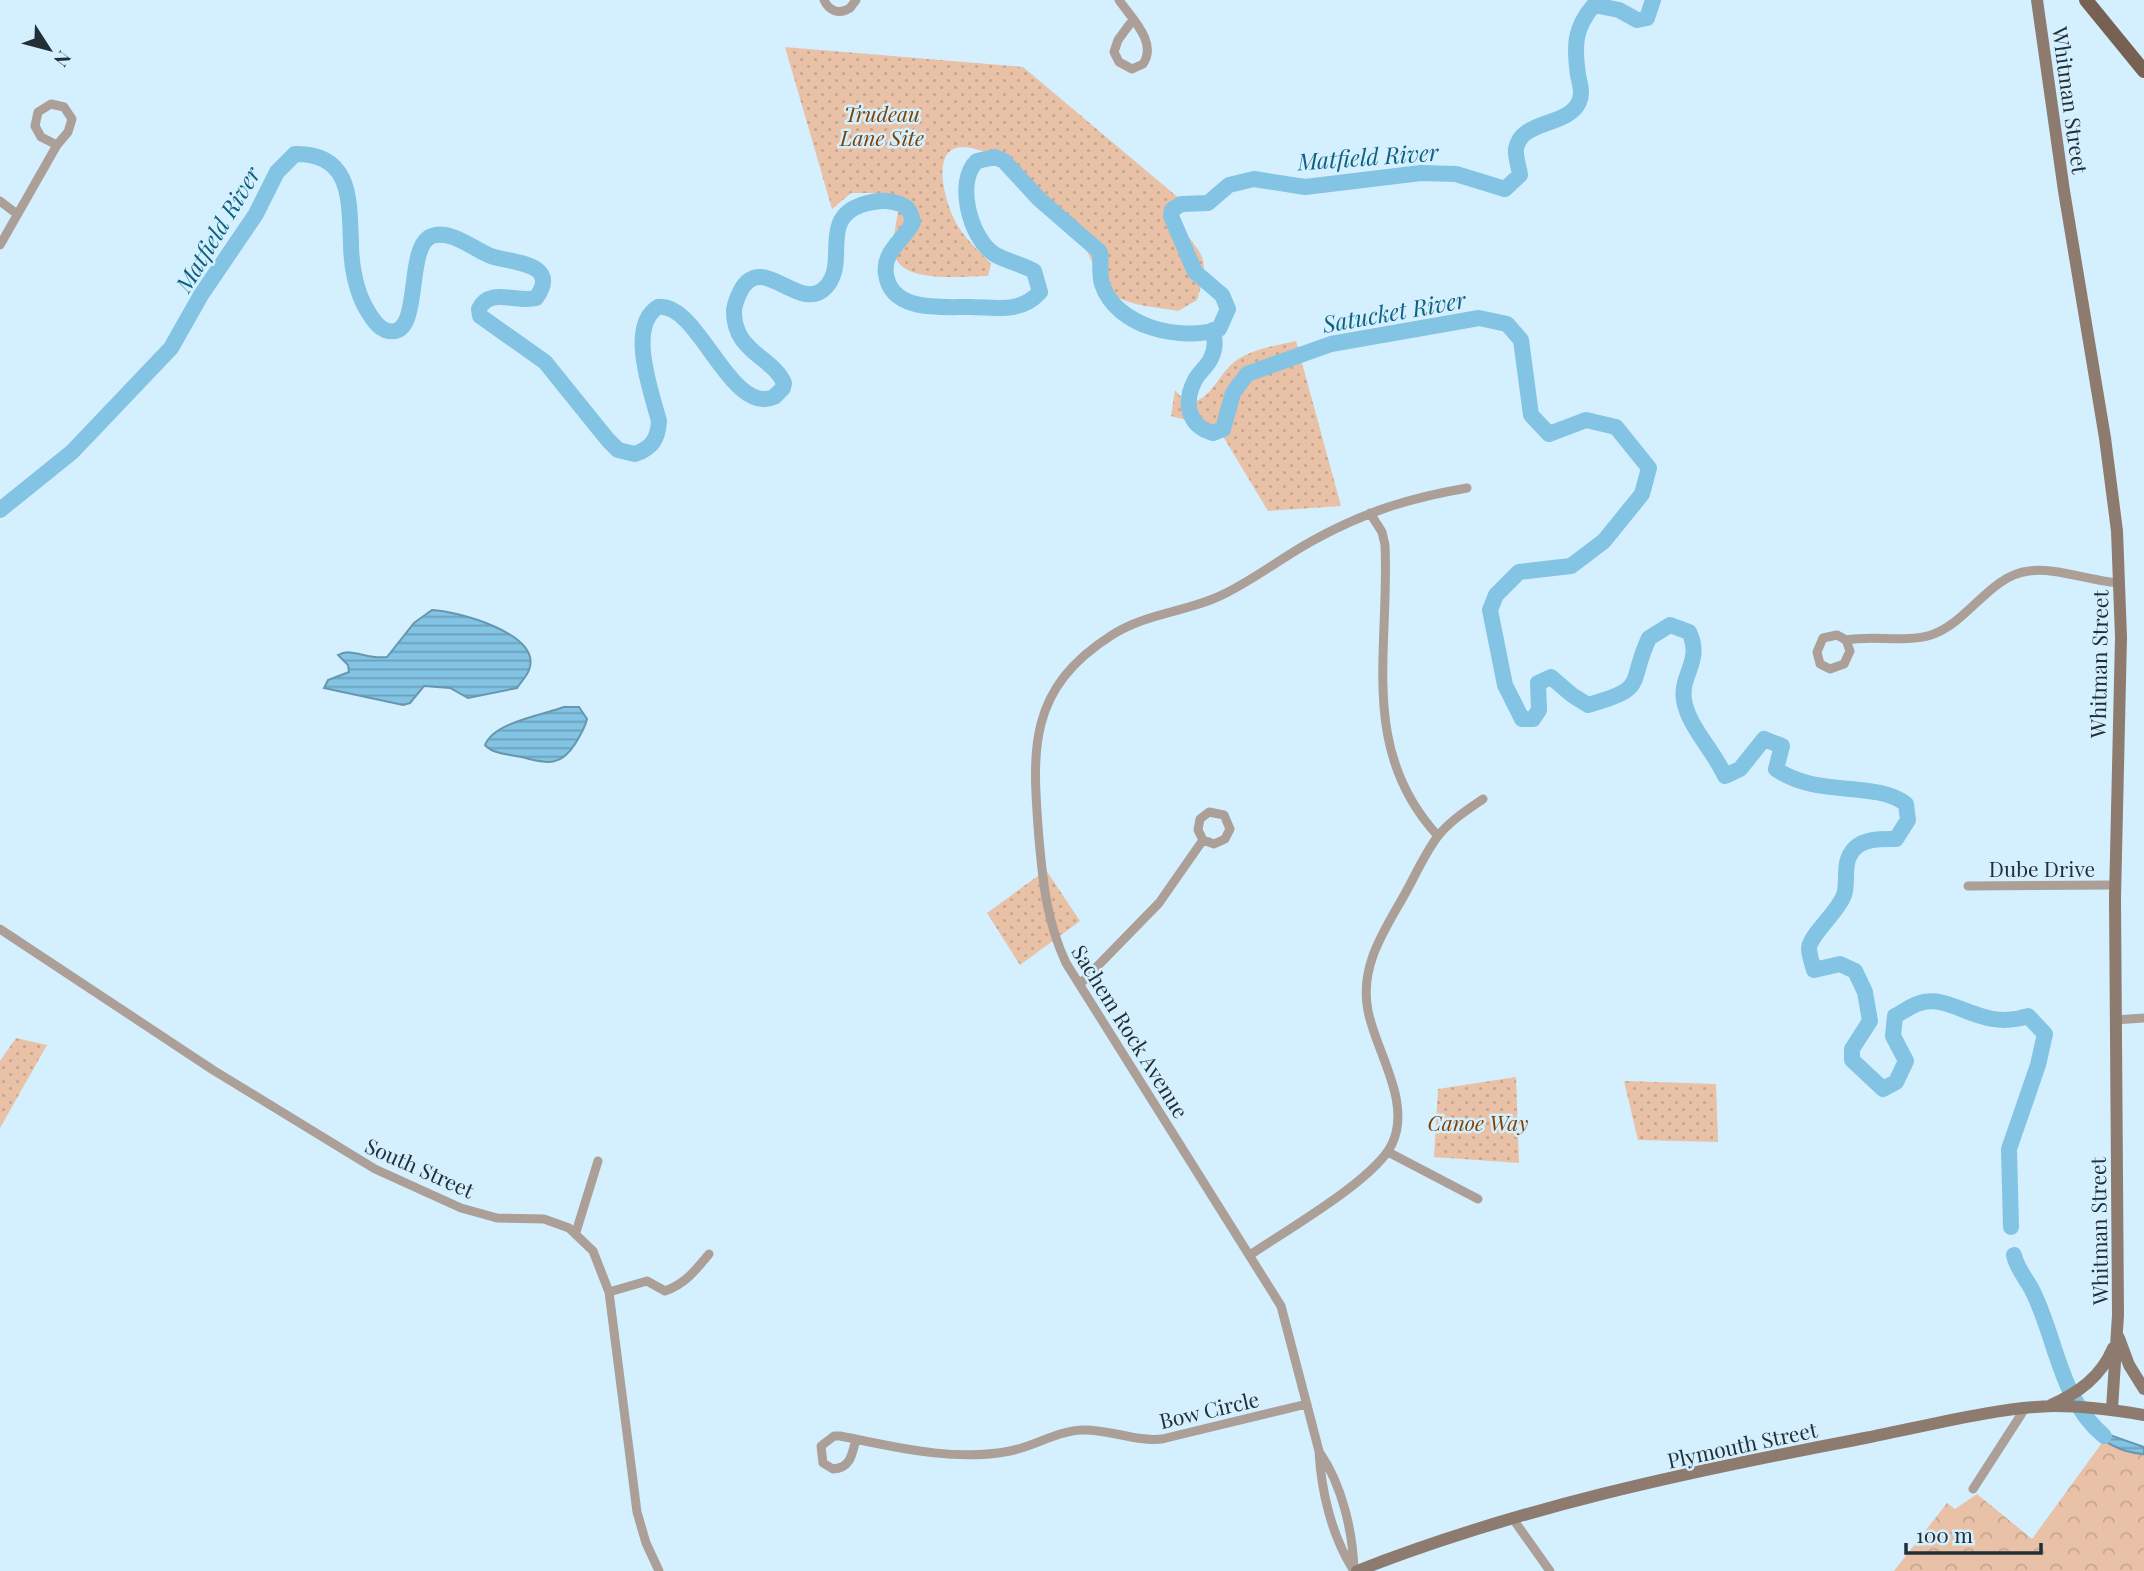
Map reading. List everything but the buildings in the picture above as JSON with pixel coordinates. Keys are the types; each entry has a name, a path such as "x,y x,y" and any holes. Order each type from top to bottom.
{"main road":[{"name":"Whitman Street","path":"2037,0 2064,191 2109,462 2119,583 2121,648 2115,885 2118,1335 2107,1409"},
{"path":"2086,0 2144,71"},
{"path":"2118,1335 2129,1364 2144,1389"},
{"path":"2070,1402 2104,1366 2118,1335"},
{"name":"Plymouth Street","path":"1355,1571 1448,1537 1513,1518 1727,1465 2070,1402 2144,1415"}],"street":[{"path":"824,0 830,8 838,12 850,8 856,0"},
{"path":"1119,0 1145,37 1149,52 1143,64 1132,69 1119,62 1114,52 1118,40 1132,21"},
{"path":"0,246 57,145 68,132 72,119 64,107 45,105 36,116 36,131 57,145"},
{"path":"0,201 17,214"},
{"name":"Sachem Rock Avenue","path":"1355,1571 1341,1551 1320,1474 1319,1451 1286,1318 1250,1255 1061,952 1047,914 1034,753 1040,725 1058,686 1087,654 1125,628 1156,614 1217,597 1310,542 1370,513 1409,499 1467,488"},
{"path":"1370,513 1382,532 1385,545 1382,695 1388,741 1411,800 1438,836"},
{"path":"1846,640 1868,636 1931,635 1956,620 2000,584 2028,571 2119,583"},
{"path":"1250,1255 1329,1201 1378,1164 1388,1152 1396,1134 1398,1113 1368,1008 1367,976 1384,930 1438,836 1483,799"},
{"path":"1080,984 1159,903 1203,840"},
{"name":"Dube Drive","path":"1968,886 2115,885"},
{"name":"South Street","path":"0,929 213,1070 375,1169 461,1208 497,1217 544,1219 576,1232"},
{"path":"2115,1020 2144,1018"},
{"path":"1388,1152 1478,1199"},
{"path":"598,1161 576,1232 598,1261 609,1292 637,1512 646,1543 659,1571"},
{"path":"609,1292 647,1282 665,1290 674,1288 709,1254"},
{"name":"Bow Circle","path":"856,1439 910,1450 983,1454 1009,1452 1079,1430 1118,1432 1146,1440 1162,1439 1307,1404"},
{"path":"1973,1489 2024,1410"},
{"path":"829,1437 856,1439 851,1459 844,1467 830,1468 821,1460 820,1448 829,1437"},
{"path":"1513,1518 1550,1571"}],"green space":[{"name":"Trudeau Lane Site","path":"785,47 1023,67 1187,205 1178,212 1176,222 1199,250 1204,265 1197,300 1178,311 1141,305 1114,295 1101,280 1083,243 1052,201 1012,167 982,151 965,147 953,149 946,156 943,166 945,193 957,225 991,264 988,276 922,275 900,265 894,250 899,206 887,193 851,193 832,209"},
{"path":"1296,341 1341,506 1268,511 1218,428 1171,416 1175,390 1181,397 1194,402 1206,395 1240,358"},
{"path":"1046,870 1080,921 1020,965 987,913"},
{"path":"16,1038 47,1045 0,1128 0,1061"},
{"name":"Canoe Way","path":"1516,1077 1519,1163 1434,1157 1438,1089"},
{"path":"1624,1081 1716,1084 1718,1142 1638,1140"},
{"path":"2104,1440 2125,1451 2144,1454 2144,1571 1894,1571 1947,1503 1955,1509 1977,1494 2032,1539"}],"water":[{"path":"432,610 494,626 523,645 530,657 529,670 517,688 468,698 450,688 424,686 410,703 403,705 324,688 328,680 349,672 348,665 338,655 349,652 387,657 414,623"},
{"path":"564,707 579,707 587,719 575,744 556,761 542,762 499,753 485,745 498,730 508,725"},
{"path":"2080,1420 2093,1421 2104,1433 2144,1447 2144,1454 2126,1451 2109,1443"}],"waterway":[{"name":"Matfield River","path":"0,510 72,452 171,348 201,295 256,214 277,172 295,154 314,156 328,162 338,171 344,183 350,212 355,278 363,303 379,327 397,330 405,323 410,309 418,257 423,243 432,236 447,235 491,256 530,266 543,277 536,298 489,299 479,309 480,316 545,362 608,440 618,450 635,454 650,446 659,421 644,360 644,329 649,316 658,307 673,310 687,321 743,390 758,398 774,397 784,383 771,366 746,344 735,324 734,310 741,290 750,280 760,277 805,294 816,294 826,287 835,266 841,221 848,212 861,205 889,201 909,210 913,222 891,252 886,266 890,286 897,295 918,305 931,307 1007,308 1024,304 1040,292 1034,271 994,254 985,246 972,223 968,209 966,195 970,170 977,161 995,157 1004,161 1039,199 1100,252 1102,284 1109,299 1121,311 1152,328 1187,334 1204,333 1219,329 1228,309 1222,295 1195,272 1171,216 1172,210 1181,204 1208,203 1229,185 1254,179 1305,187 1421,173 1456,174 1505,189 1520,175 1516,152 1520,139 1535,128 1565,116 1579,102 1581,92 1576,55 1577,38 1587,13 1594,5 1619,10 1637,20 1647,18 1653,0"},
{"name":"Satucket River","path":"1213,330 1213,354 1195,380 1189,397 1193,419 1205,430 1213,433 1223,429 1233,393 1247,374 1331,344 1479,318 1507,324 1521,340 1531,415 1549,434 1586,420 1616,427 1649,468 1642,494 1604,541 1571,566 1519,572 1496,595 1490,610 1505,685 1522,719 1533,719 1539,710 1538,683 1551,677 1588,705 1607,699 1628,689 1633,683 1649,638 1670,625 1689,632 1693,642 1693,659 1684,691 1686,710 1725,776 1740,769 1764,739 1782,746 1776,769 1792,778 1827,786 1878,792 1906,804 1908,820 1896,839 1869,841 1859,845 1851,853 1844,895 1811,943 1811,959 1814,970 1840,964 1855,971 1865,992 1870,1021 1852,1049 1852,1060 1883,1089 1896,1082 1906,1061 1893,1036 1895,1016 1917,1004 1932,1001 1944,1003 1996,1019 2011,1020 2028,1016 2045,1034 2038,1065 2009,1149 2011,1227"},
{"name":"Satucket River","path":"2014,1255 2042,1312 2069,1387 2089,1421 2104,1436"}]}
